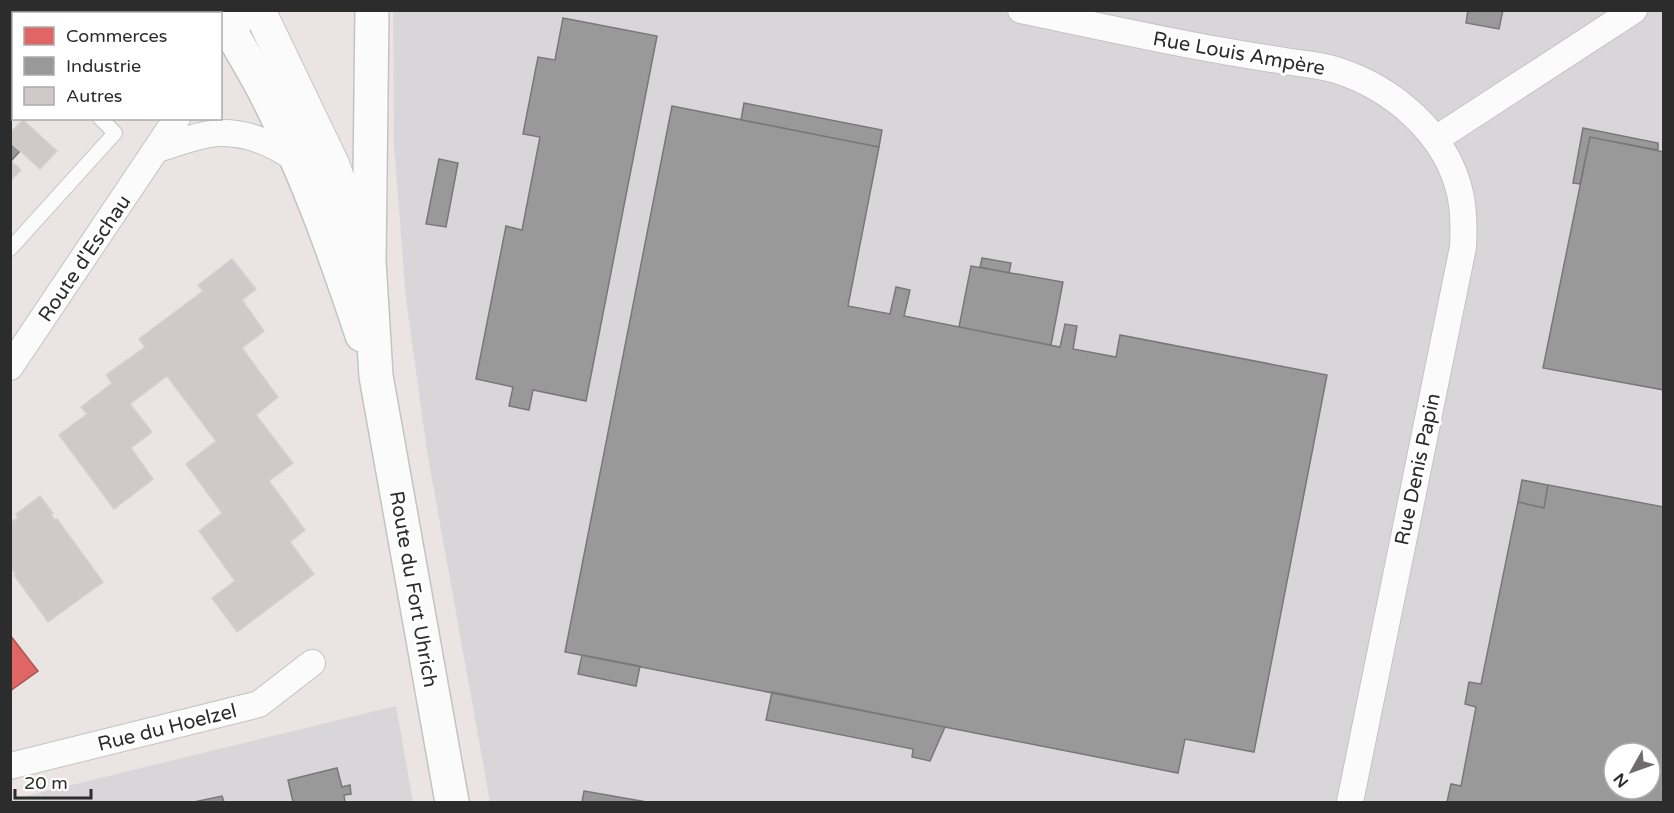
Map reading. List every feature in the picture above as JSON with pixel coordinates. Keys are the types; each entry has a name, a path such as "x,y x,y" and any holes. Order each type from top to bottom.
{"main road":[{"path":"369,261 372,10"},
{"name":"Route du Fort Uhrich","path":"225,22 267,95 297,160 339,267 376,376"},
{"name":"Route du Fort Uhrich","path":"369,261 376,376 452,802"}],"street":[{"name":"Route du Fort Uhrich","path":"259,10 333,164 369,261"},
{"name":"Rue Louis Ampère","path":"1021,10 1197,46 1334,69 1374,87 1397,101 1416,117 1436,140"},
{"path":"1436,140 1634,10"},
{"name":"Route d'Eschau","path":"10,367 176,120"},
{"path":"157,149 218,133 234,134 262,140 297,160"},
{"name":"Rue Denis Papin","path":"1350,802 1463,248 1464,218 1460,192 1450,163 1436,140"},
{"name":"Rue du Hoelzel","path":"10,766 259,704 312,663"}],"lane":[{"path":"10,249 115,133 98,120"}],"shaded area":[{"path":"393,11 1663,11 1663,802 490,802 427,451 406,299 394,145"},
{"path":"396,706 413,802 11,802 10,800"}],"building: Commerces":[{"path":"10,635 38,671 10,691"}],"building: Industrie":[{"path":"1468,10 1503,10 1499,29 1466,23"},
{"path":"563,18 657,36 586,401 533,390 529,410 509,406 513,387 476,379 506,226 522,230 540,137 523,134 538,57 555,60"},
{"path":"744,103 882,130 879,147 741,120"},
{"path":"672,106 879,147 848,306 890,314 896,287 910,290 904,316 1060,347 1065,324 1077,326 1073,349 1116,357 1120,335 1327,375 1254,752 1185,739 1178,773 565,652"},
{"path":"1583,128 1658,143 1658,150 1590,137 1580,184 1573,183"},
{"path":"1590,137 1664,152 1664,390 1543,368"},
{"path":"10,142 20,151 11,161 10,160"},
{"path":"439,159 458,163 446,227 426,224"},
{"path":"982,258 1011,263 1009,273 980,267"},
{"path":"971,266 1063,282 1051,345 959,327"},
{"path":"1522,480 1548,485 1544,508 1518,502"},
{"path":"1548,485 1664,507 1664,802 1447,802 1451,784 1461,786 1476,707 1465,704 1469,682 1481,684 1518,502 1544,508"},
{"path":"582,655 640,666 636,686 578,674"},
{"path":"772,692 945,727 930,761 912,757 913,749 766,720"},
{"path":"337,768 342,787 350,785 351,794 344,795 345,802 293,802 288,780"},
{"path":"584,791 647,802 582,802"},
{"path":"222,796 224,802 194,802"}],"building: Autres":[{"path":"23,120 57,151 40,169 10,142 10,133"},
{"path":"10,160 21,170 10,181"},
{"path":"232,259 256,289 242,300 264,331 242,348 278,397 256,415 293,463 269,481 305,530 290,542 314,574 237,632 212,598 235,581 199,531 222,513 186,464 216,441 167,376 130,404 152,432 131,448 153,479 114,509 59,435 87,414 81,407 112,383 106,375 145,347 139,339 203,291 198,285"},
{"path":"40,496 53,513 51,515 55,520 57,519 103,582 48,622 10,567 10,523 18,518 16,514"}]}
